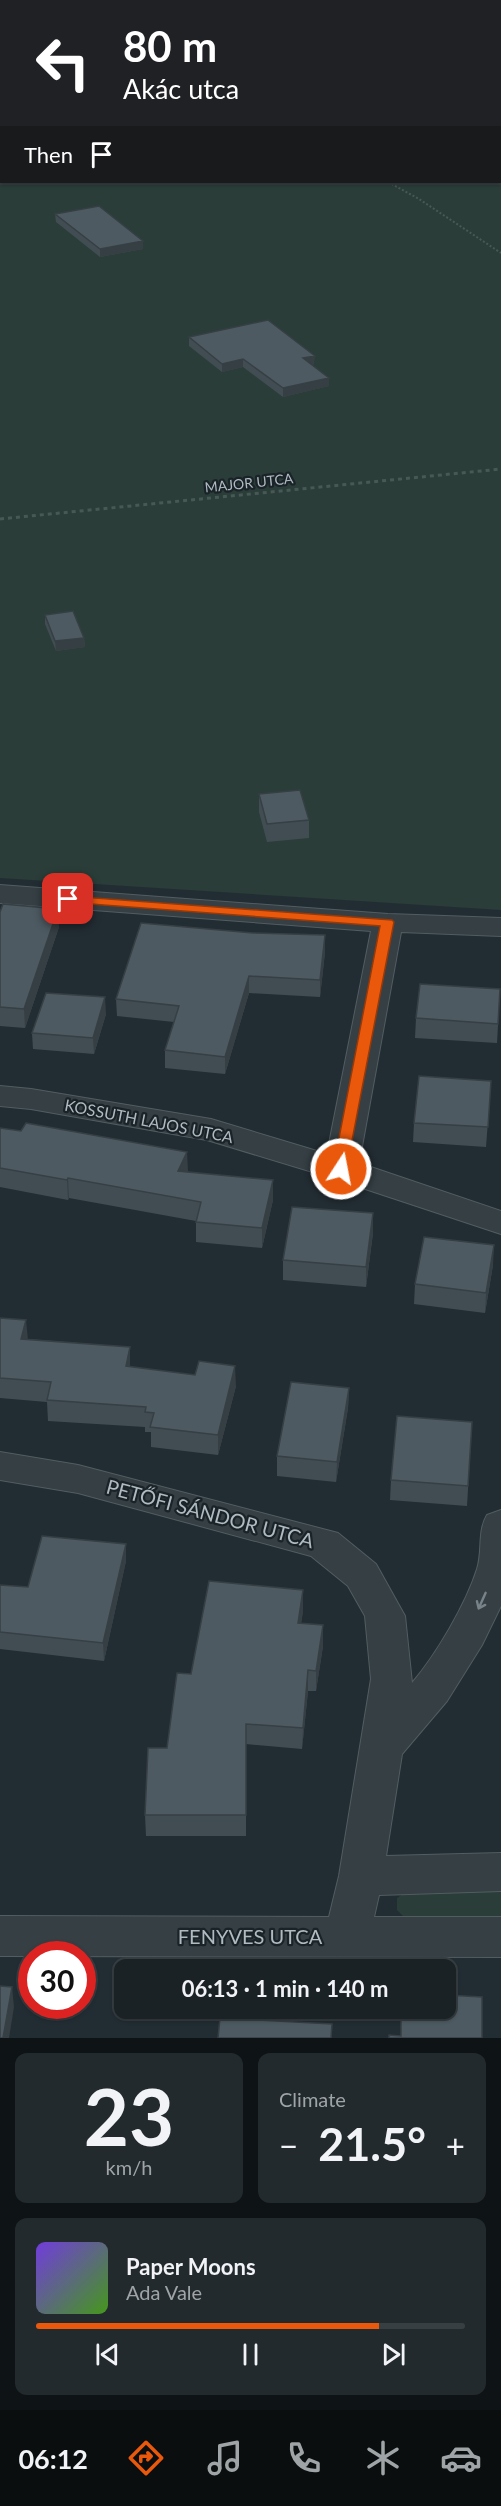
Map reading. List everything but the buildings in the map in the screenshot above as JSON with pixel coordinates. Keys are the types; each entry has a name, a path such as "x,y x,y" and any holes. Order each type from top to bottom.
{"street":[{"path":"0,894 387,922 501,927"},
{"path":"341,1169 387,922"},
{"name":"KOSSUTH LAJOS UTCA","path":"0,1096 31,1099 211,1130 341,1169 501,1223"},
{"name":"PETŐFI SÁNDOR UTCA","path":"0,1466 78,1479 324,1544 362,1575 385,1616 392,1679 379,1750 361,1876 347,1937"},
{"path":"379,1750 432,1689 468,1634 498,1568 501,1525"},
{"path":"361,1876 501,1872"},
{"name":"FENYVES UTCA","path":"0,1936 501,1937"}],"path":[{"path":"390,183 501,253"},
{"name":"MAJOR UTCA","path":"0,519 501,469"}],"green space":[{"path":"0,183 501,183 501,910 0,878"},
{"path":"501,1888 501,1919 405,1918 397,1910 397,1898 410,1889"}],"route":[{"path":"68,899 387,922 341,1169"}]}
